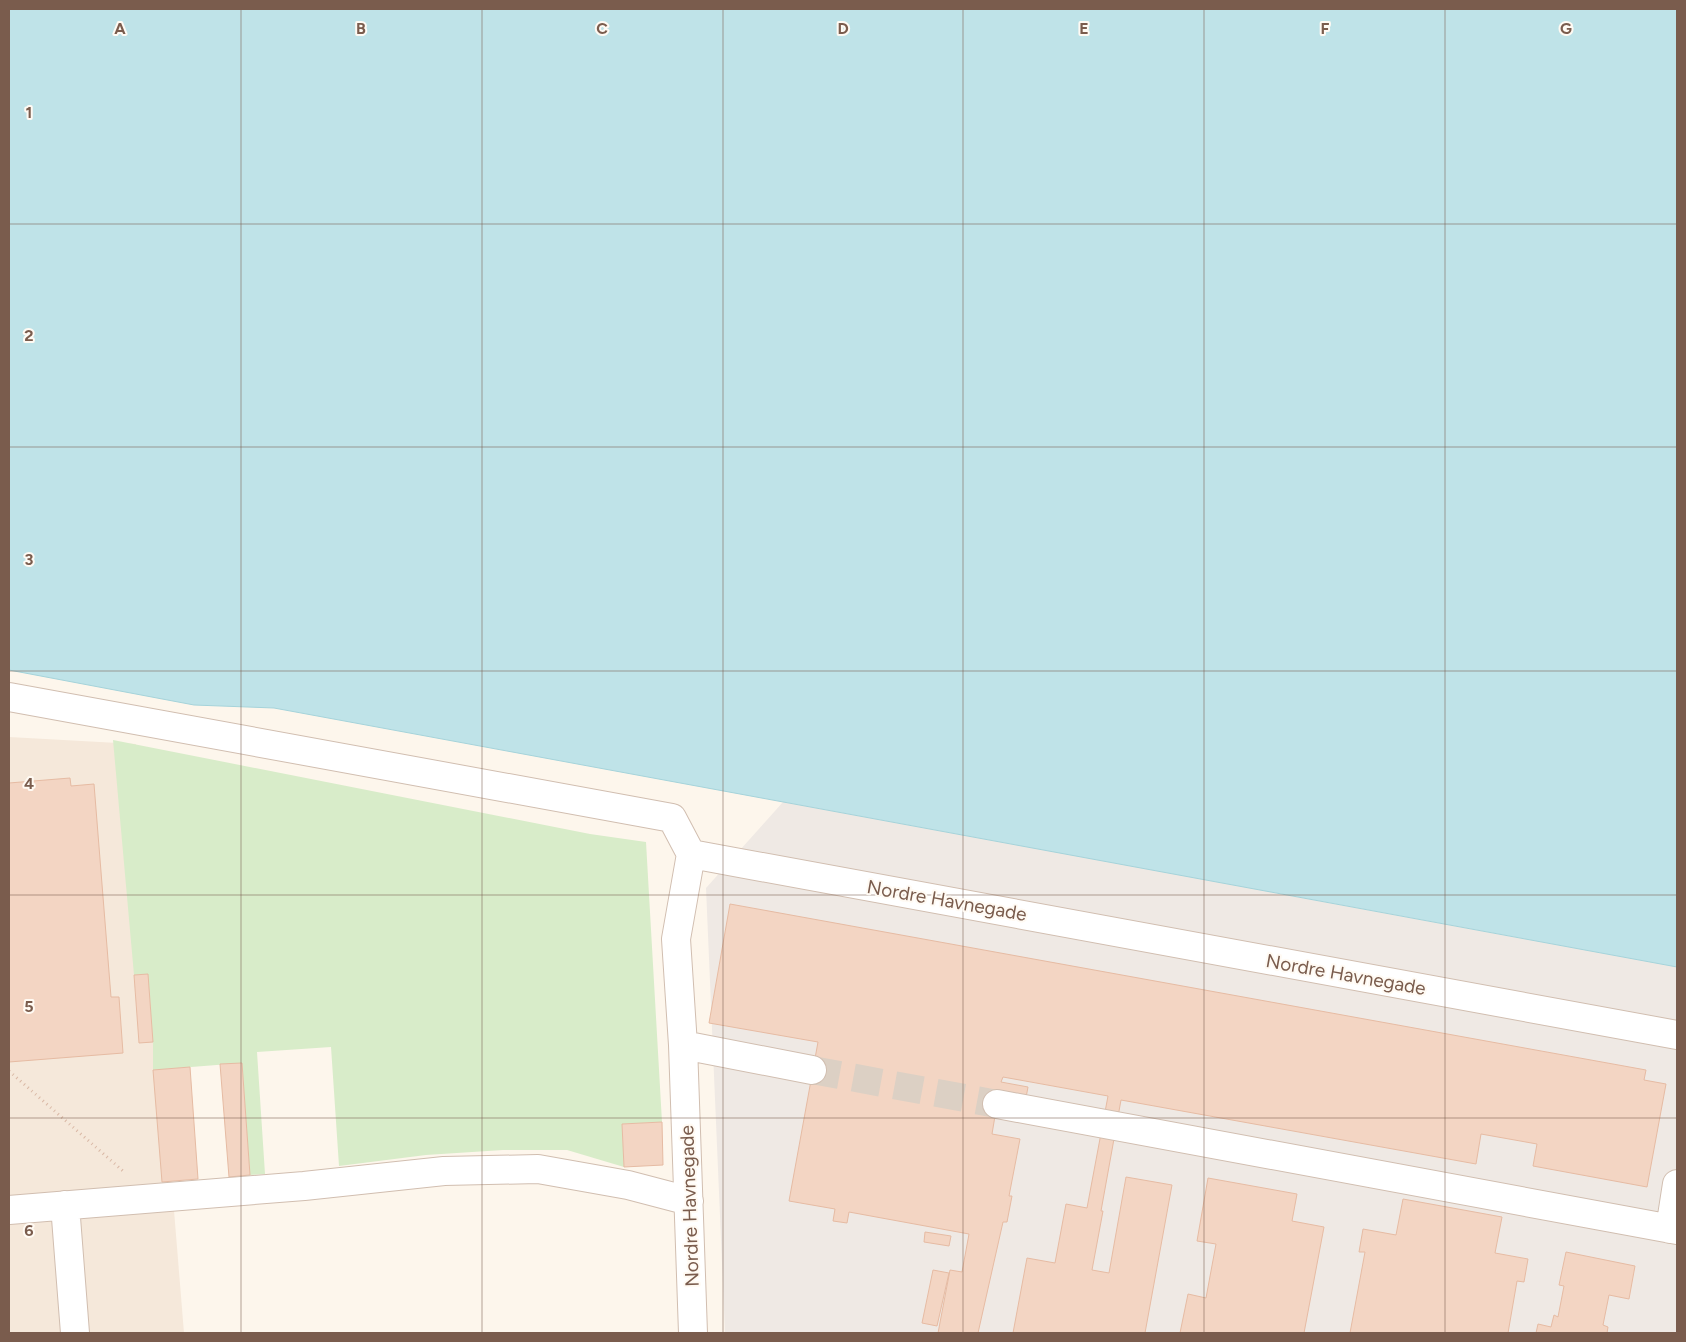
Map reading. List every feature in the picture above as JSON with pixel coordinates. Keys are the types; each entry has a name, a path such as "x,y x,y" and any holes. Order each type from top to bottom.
{"street":[{"path":"9,697 672,818 691,854"},
{"name":"Nordre Havnegade","path":"693,1333 683,1045 676,939 691,854 1677,1035"},
{"path":"683,1045 812,1070"},
{"path":"997,1104 1674,1230 1677,1184"},
{"path":"9,1210 304,1186 444,1171 538,1169 628,1185 689,1201"},
{"path":"65,1206 74,1333"}],"path":[{"path":"9,1071 124,1172"}],"shaded area":[{"path":"9,737 136,744 184,1333 9,1333"},
{"path":"783,802 1677,967 1677,1333 725,1333 706,888"}],"green space":[{"path":"113,740 590,834 646,842 662,1122 622,1124 624,1167 567,1150 503,1150 426,1155 339,1166 331,1047 257,1052 265,1174 250,1175 242,1063 153,1070 148,974 134,975"}],"water":[{"path":"9,9 1677,9 1677,967 274,708 194,705 9,670"}],"building":[{"path":"70,778 71,786 94,784 111,997 119,997 123,1053 9,1062 9,783"},
{"path":"730,904 1646,1070 1644,1080 1666,1084 1647,1187 1533,1166 1537,1144 1481,1134 1476,1164 1121,1100 1092,1270 1109,1273 1126,1177 1172,1185 1145,1333 1013,1333 1027,1258 1055,1263 1066,1204 1087,1208 1108,1096 1003,1077 1001,1082 1028,1087 1025,1103 997,1104 992,1134 1020,1139 1009,1196 1012,1196 1007,1222 1003,1222 978,1333 938,1333 950,1270 962,1272 969,1234 849,1212 847,1223 833,1221 835,1209 789,1201 818,1042 709,1023"},
{"path":"148,974 153,1042 139,1043 134,975"},
{"path":"242,1063 250,1175 229,1177 220,1064"},
{"path":"190,1067 198,1179 162,1182 153,1070"},
{"path":"662,1122 663,1165 624,1167 622,1124"},
{"path":"1208,1178 1297,1194 1292,1221 1324,1227 1304,1333 1180,1333 1188,1294 1206,1298 1216,1244 1197,1241"},
{"path":"1403,1199 1502,1217 1495,1253 1528,1259 1524,1282 1517,1281 1508,1333 1350,1333 1365,1252 1359,1252 1363,1229 1396,1235"},
{"path":"925,1232 951,1236 949,1246 924,1242"},
{"path":"1566,1252 1635,1266 1629,1299 1609,1295 1603,1325 1608,1327 1607,1333 1536,1333 1538,1324 1551,1327 1554,1315 1558,1317 1564,1286 1559,1285"},
{"path":"933,1270 949,1273 937,1326 922,1323"}],"tunnel":[{"path":"812,1070 997,1104"}]}
